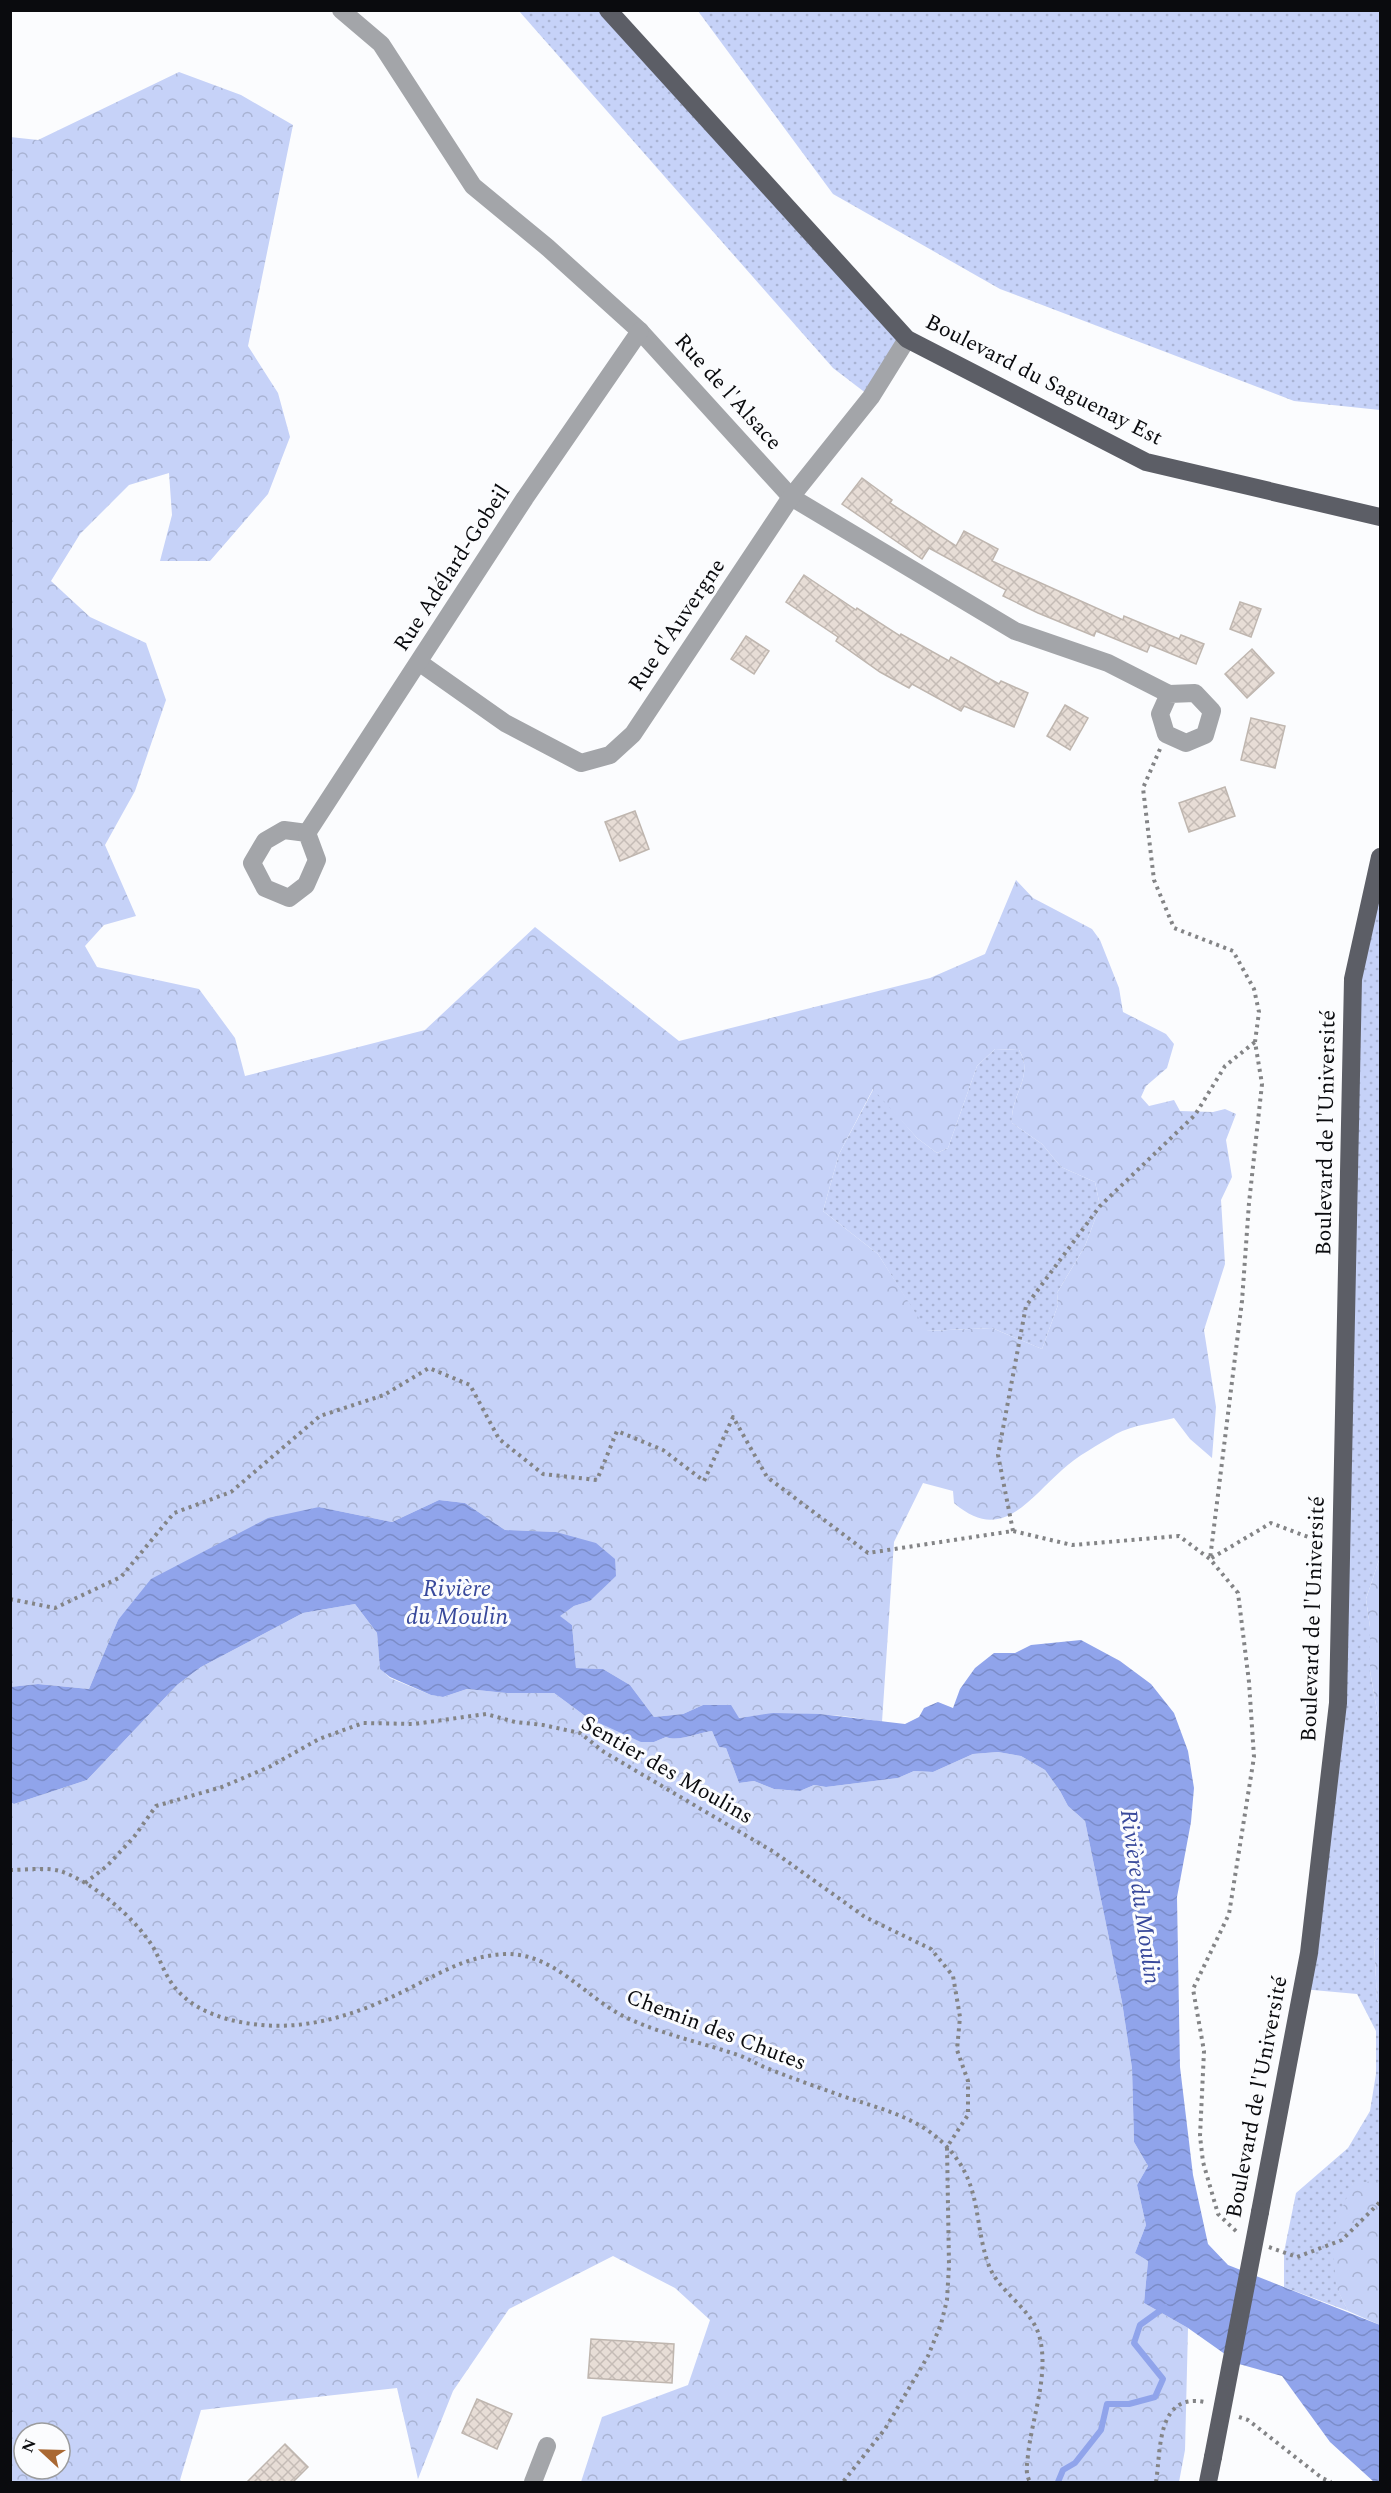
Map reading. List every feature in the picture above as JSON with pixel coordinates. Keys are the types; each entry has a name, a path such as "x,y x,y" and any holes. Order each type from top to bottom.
{"main road":[{"name":"Boulevard du Saguenay Est","path":"608,10 907,339 1146,462 1380,517"},
{"name":"Boulevard de l'Université","path":"1208,2482 1309,1953 1338,1703 1353,979 1380,857"}],"street":[{"name":"Rue de l'Alsace","path":"341,10 381,44 473,186 640,331 791,497 1016,631 1108,663 1169,694 1195,693 1212,711 1205,735 1186,743 1166,734"},
{"name":"Rue Adélard-Gobeil","path":"307,833 420,663 525,498 640,331"},
{"name":"Rue d'Auvergne","path":"420,663 505,723 581,763 610,755 633,734 791,497 871,397 907,339"},
{"path":"1166,734 1160,714 1169,694"},
{"path":"533,2482 548,2446"}],"path":[{"path":"1166,734 1143,788 1155,880 1174,928 1233,951 1254,988 1260,1012 1255,1042 1262,1084 1249,1203 1242,1301 1210,1559"},
{"path":"1013,1531 998,1455 1026,1306 1100,1206 1195,1115 1225,1066 1255,1042"},
{"path":"10,1599 55,1608 121,1577 174,1513 231,1492 320,1416 384,1395 429,1368 470,1385 499,1438 543,1474 597,1480 617,1431 663,1450 704,1481 733,1417 766,1477 868,1553 1013,1531 1072,1545 1179,1536 1210,1559 1238,1593 1249,1682 1254,1757 1229,1914 1193,1989 1204,2051 1200,2136 1203,2162 1218,2214 1241,2236"},
{"path":"1210,1559 1271,1523 1341,1549"},
{"name":"Sentier des Moulins","path":"86,1883 114,1859 134,1837 156,1806 222,1787 269,1767 319,1739 363,1723 414,1724 486,1714 515,1722 580,1733 604,1752 774,1852 865,1917 931,1949 953,1976 960,2017 957,2050 968,2081 968,2115 947,2147"},
{"name":"Chemin des Chutes","path":"10,1870 58,1870 86,1883 136,1924 154,1949 174,1986 185,1998 205,2012 261,2025 319,2022 346,2015 389,1998 454,1964 507,1954 529,1956 571,1978 621,2015 696,2043 741,2056 763,2067 899,2115 923,2127 947,2147 964,2171 976,2199 989,2267 999,2282 1021,2305 1038,2333 1043,2364 1026,2475 1030,2482"},
{"path":"843,2482 885,2429 928,2356 941,2324 947,2300 949,2265 947,2147"},
{"path":"1263,2244 1297,2257 1342,2240 1380,2202"}],"green space":[{"path":"519,11 608,11 907,339 871,397 833,368"},
{"path":"698,11 1380,11 1380,410 1294,401 1000,289 833,194"},
{"path":"179,72 241,95 293,125 248,346 278,393 290,437 268,494 210,561 160,561 172,515 169,473 129,485 80,534 51,581 90,617 146,643 166,700 135,791 105,845 136,916 104,925 85,946 97,967 199,989 235,1038 245,1076 425,1030 535,927 679,1041 930,978 985,954 1016,880 1033,898 1092,929 1100,940 1119,988 1123,1012 1166,1034 1174,1044 1167,1068 1146,1086 1141,1097 1149,1106 1174,1100 1180,1111 1213,1112 1225,1109 1236,1114 1226,1140 1232,1177 1221,1200 1225,1264 1204,1330 1216,1407 1212,1458 1190,1439 1174,1418 1137,1426 1116,1434 1068,1465 1013,1513 1000,1518 986,1519 971,1515 954,1503 953,1491 923,1483 894,1542 882,1722 810,1714 774,1714 738,1718 730,1705 703,1705 683,1714 654,1717 630,1685 603,1669 576,1668 572,1625 559,1616 574,1606 590,1601 601,1590 556,1532 505,1530 465,1503 439,1500 392,1522 319,1507 118,1620 89,1689 38,1684 11,1687 10,137 38,140","holes":["995,1049 1019,1050 1024,1068 1014,1103 1012,1123 1042,1144 1061,1167 1095,1182 1100,1206 1085,1246 1057,1293 1058,1305 1042,1349 992,1328 927,1331 878,1254 823,1211 839,1154 873,1089 917,1138 937,1153 948,1148 977,1066"]},
{"path":"1380,857 1380,1557 1366,1599 1370,1627 1370,1671 1380,1728 1380,1934 1374,1942 1377,2000 1380,2005 1380,2183 1353,2183 1336,2286 1348,2311 1284,2287 1284,2252 1296,2193 1348,2148 1370,2111 1376,2074 1376,2031 1357,1994 1302,1989 1338,1703 1353,979"},
{"path":"995,1049 1019,1050 1023,1059 1023,1077 1014,1103 1012,1123 1042,1144 1061,1167 1095,1182 1100,1206 1085,1246 1057,1293 1058,1305 1042,1349 992,1328 926,1331 878,1254 823,1211 839,1154 874,1088 917,1138 937,1153 948,1148 977,1066"},
{"path":"1380,1557 1380,1728 1370,1671 1370,1627 1366,1599"},
{"path":"355,1604 377,1633 380,1668 390,1678 431,1695 443,1697 467,1689 506,1693 554,1693 588,1718 654,1742 666,1737 682,1738 712,1731 719,1747 726,1748 739,1783 754,1781 774,1789 800,1791 814,1785 826,1787 898,1778 914,1771 933,1772 973,1754 998,1752 1021,1756 1045,1770 1068,1806 1085,1821 1122,2002 1132,2068 1134,2142 1148,2166 1137,2185 1146,2225 1135,2253 1148,2261 1144,2303 1188,2328 1185,2450 1179,2482 581,2482 602,2417 688,2385 710,2320 675,2288 613,2256 509,2309 453,2391 418,2479 397,2388 201,2410 180,2480 182,2482 11,2482 10,1802 14,1804 87,1780 177,1685 201,1667 303,1613"},
{"path":"1380,1934 1380,2005 1377,2000 1374,1942"},
{"path":"1377,2181 1380,2183 1380,2325 1348,2311 1336,2287 1332,2232 1353,2183"}],"water":[{"name":"Rivière du Moulin","path":"439,1500 465,1503 505,1530 556,1532 596,1543 615,1559 616,1576 590,1601 574,1606 560,1616 572,1625 576,1668 603,1669 630,1685 654,1717 683,1714 703,1705 731,1705 739,1718 773,1713 820,1714 905,1724 919,1717 924,1708 938,1702 953,1708 960,1689 975,1668 994,1653 1015,1653 1031,1645 1081,1640 1120,1661 1151,1684 1174,1713 1188,1751 1194,1788 1191,1822 1177,1897 1180,2067 1193,2175 1208,2244 1228,2265 1380,2325 1380,2482 1374,2482 1330,2442 1282,2376 1239,2364 1188,2328 1144,2303 1148,2261 1135,2253 1146,2225 1137,2185 1148,2166 1134,2142 1132,2068 1122,2002 1085,1821 1068,1806 1045,1770 1021,1756 998,1752 973,1754 933,1772 914,1771 898,1778 826,1787 814,1785 800,1791 774,1789 754,1781 739,1783 726,1748 719,1747 712,1731 682,1738 666,1737 654,1742 641,1742 588,1718 554,1693 506,1693 467,1689 443,1697 431,1695 390,1677 380,1669 377,1633 355,1604 303,1613 201,1667 177,1685 87,1780 14,1804 10,1802 10,1687 38,1684 89,1689 118,1620 151,1579 268,1518 319,1507 392,1522"}],"building":[{"path":"862,478 892,500 890,503 956,546 964,531 998,549 992,561 1123,620 1124,616 1179,639 1181,635 1204,644 1196,664 1150,645 1147,652 1096,631 1094,636 1038,613 1003,596 1006,590 929,548 922,559 842,504"},
{"path":"804,575 900,636 901,634 949,661 951,657 999,684 1001,681 1028,693 1014,727 964,706 961,711 912,684 909,688 880,672 836,641 838,637 786,602"},
{"path":"1240,602 1261,609 1251,637 1230,629"},
{"path":"746,636 769,651 754,674 731,659"},
{"path":"1252,649 1274,673 1247,698 1225,674"},
{"path":"1065,705 1088,718 1070,750 1047,736"},
{"path":"1251,718 1285,726 1275,768 1241,760"},
{"path":"1225,787 1235,816 1189,832 1179,803"},
{"path":"635,811 649,849 620,861 605,822"},
{"path":"591,2339 674,2344 672,2383 588,2378"},
{"path":"477,2399 512,2414 497,2449 462,2433"},
{"path":"285,2444 308,2467 293,2482 247,2482"}],"waterway":[{"path":"1058,2482 1063,2470 1075,2463 1101,2430 1107,2404 1129,2404 1155,2397 1163,2379 1134,2343 1140,2325 1165,2307"}]}
